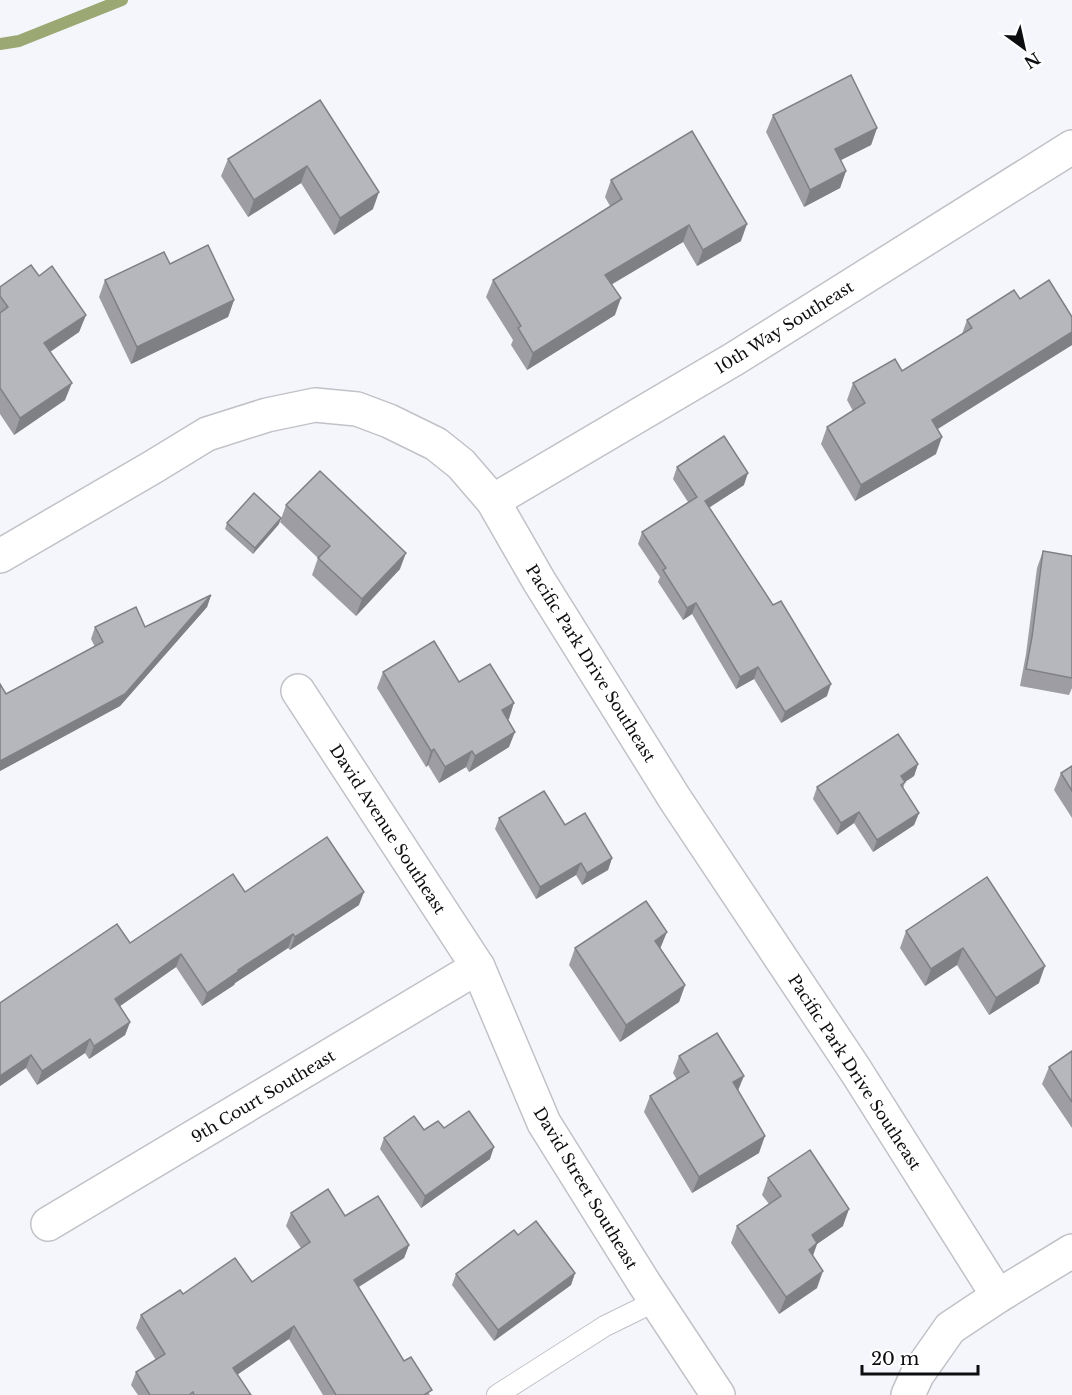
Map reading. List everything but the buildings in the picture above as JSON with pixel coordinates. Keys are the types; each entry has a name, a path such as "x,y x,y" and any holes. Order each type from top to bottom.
{"street":[{"name":"10th Way Southeast","path":"493,501 734,358 1072,147"},
{"name":"Pacific Park Drive Southeast","path":"0,555 207,434 267,415 315,405 357,409 389,421 436,444 461,464 493,501 539,581 669,789 856,1071 998,1296"},
{"name":"David Avenue Southeast","path":"298,691 478,967"},
{"name":"9th Court Southeast","path":"48,1224 478,967"},
{"name":"David Street Southeast","path":"478,967 544,1123 718,1395"},
{"path":"908,1395 917,1375 950,1328 1072,1251"}],"lane":[{"path":"497,1395 605,1326 656,1301"}],"waterway":[{"path":"0,44 19,41 122,0"}]}
